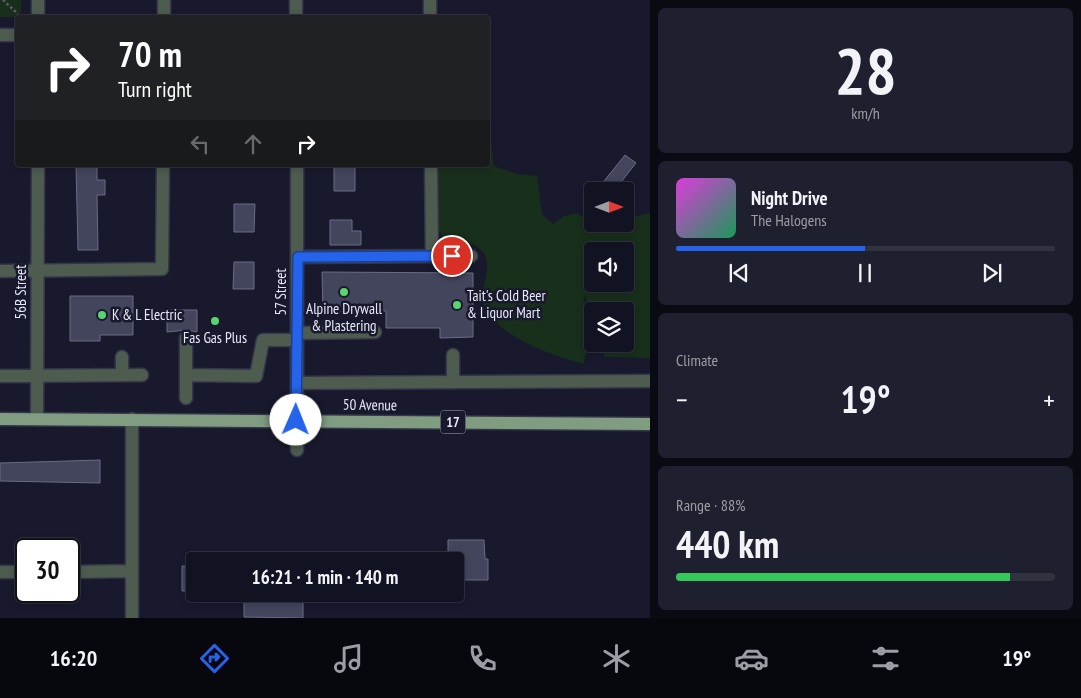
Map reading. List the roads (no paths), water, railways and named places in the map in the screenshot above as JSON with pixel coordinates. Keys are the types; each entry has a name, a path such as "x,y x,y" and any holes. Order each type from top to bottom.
{"main road":[{"name":"50 Avenue","path":"0,419 650,424"}],"street":[{"path":"38,0 38,15"},
{"path":"164,0 164,15"},
{"path":"296,0 296,15"},
{"path":"430,0 430,15"},
{"path":"0,35 15,34"},
{"name":"56B Street","path":"37,419 38,167"},
{"path":"0,271 38,269 162,269 163,167"},
{"name":"57 Street","path":"297,167 297,450"},
{"path":"431,167 432,256"},
{"path":"298,257 472,256"},
{"path":"186,375 256,376 263,340 297,336 374,332"},
{"path":"186,338 186,398"},
{"path":"452,355 452,381"},
{"path":"122,357 122,375"},
{"path":"0,376 142,375"},
{"path":"297,383 650,381"},
{"path":"132,420 132,618"},
{"path":"80,572 132,571"},
{"path":"0,572 15,572"}],"place":[{"name":"Alpine Drywall & Plastering","path":"344,292"},
{"name":"Tait's Cold Beer & Liquor Mart","path":"457,305"},
{"name":"K & L Electric","path":"102,315"},
{"name":"Fas Gas Plus","path":"215,321"}]}
